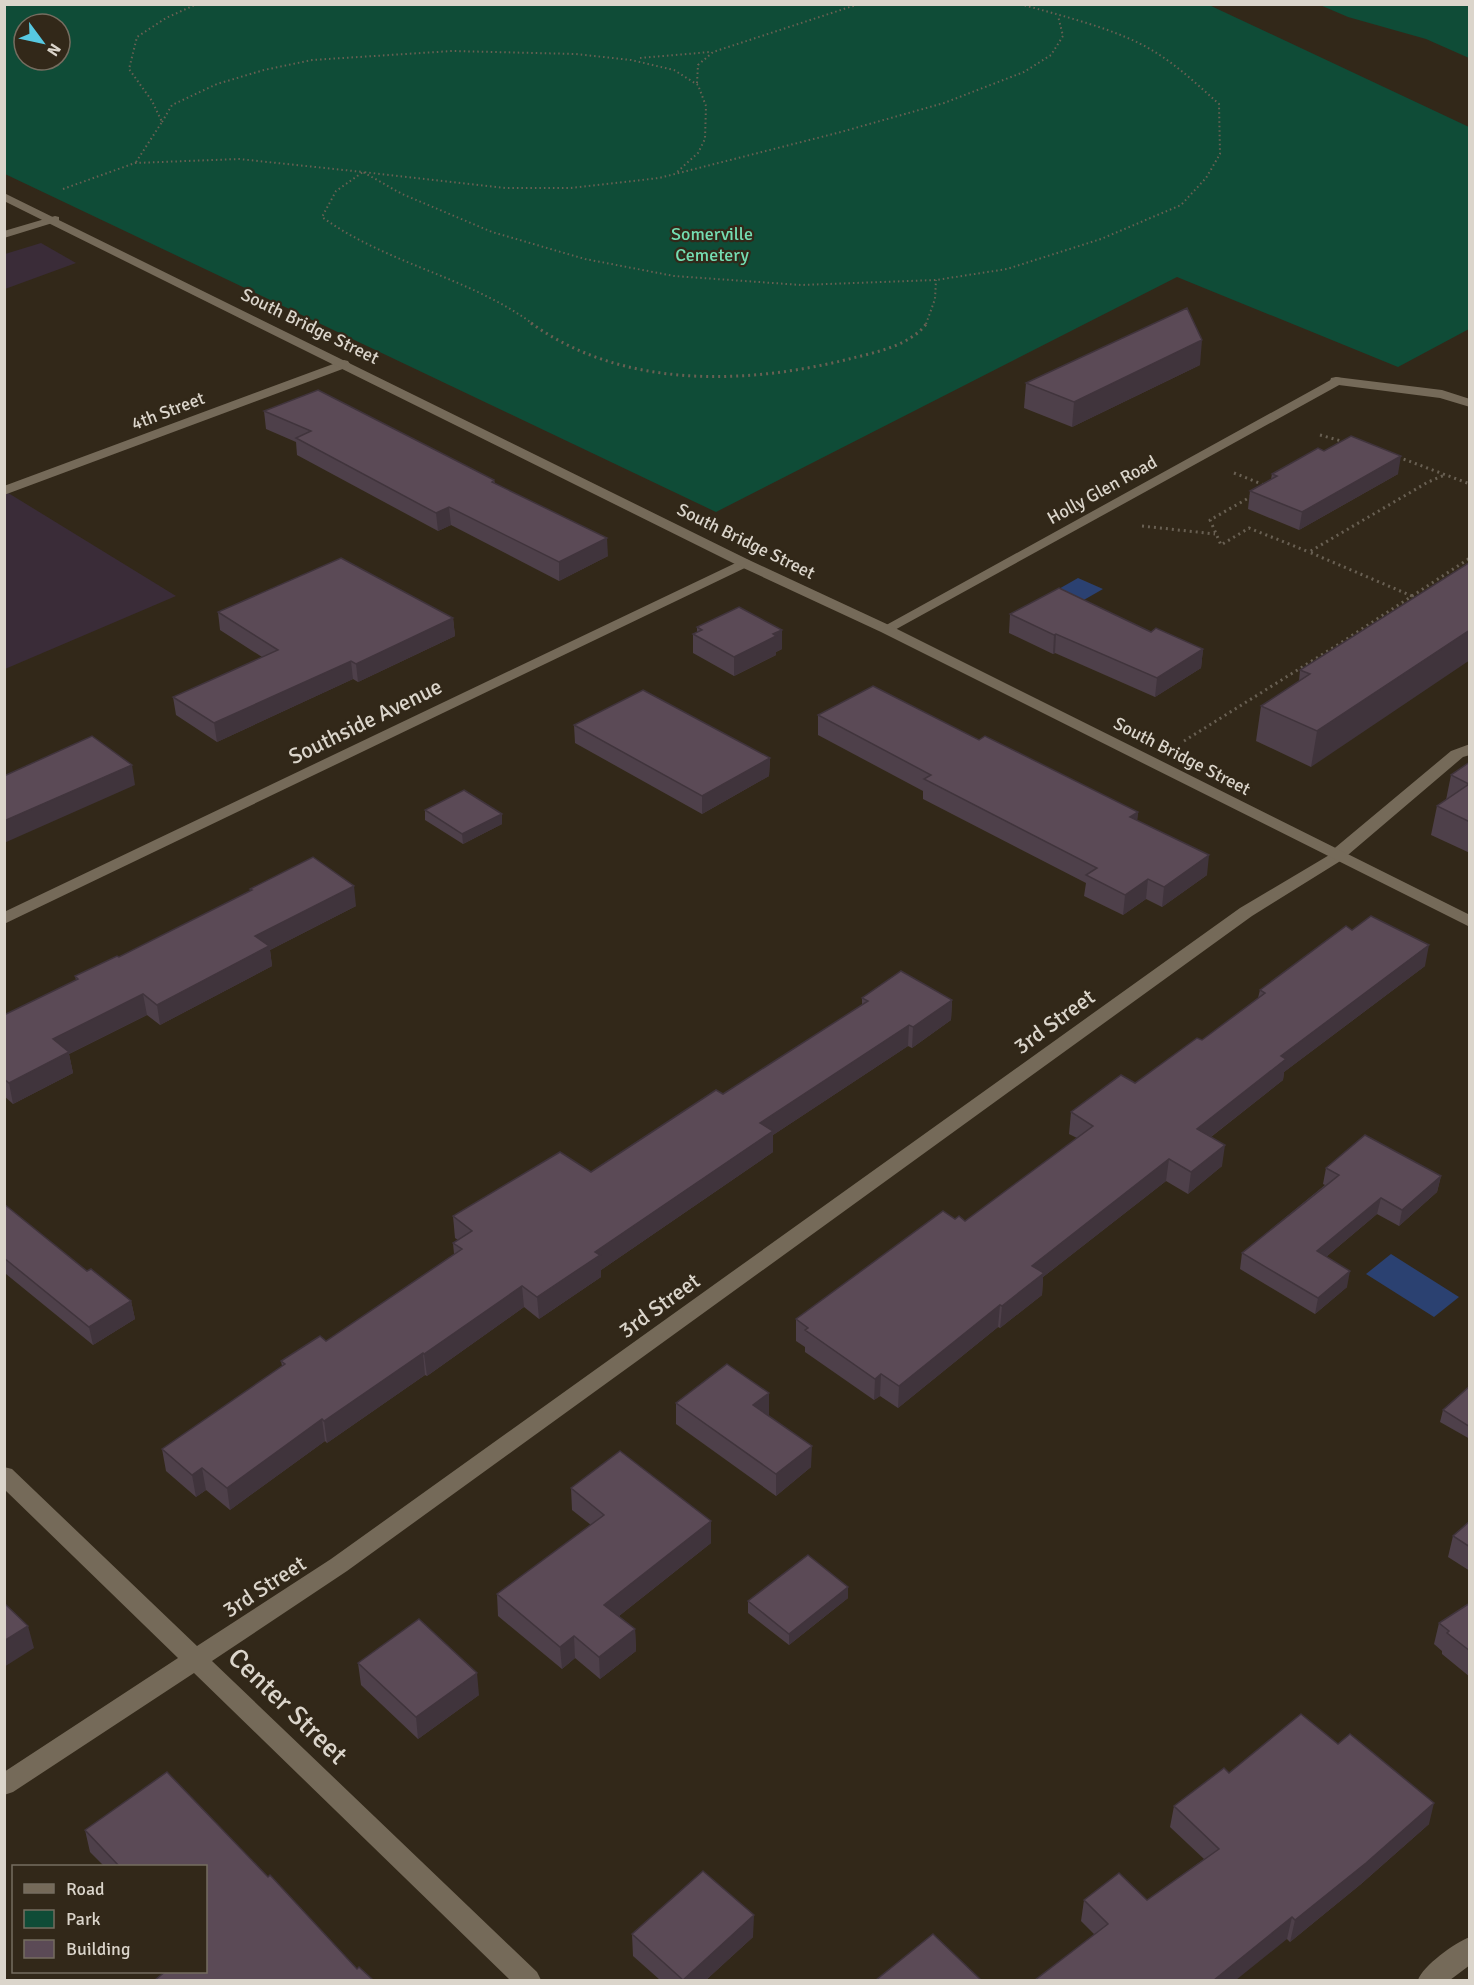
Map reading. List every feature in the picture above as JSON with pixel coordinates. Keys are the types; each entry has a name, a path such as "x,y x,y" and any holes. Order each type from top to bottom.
{"street":[{"name":"South Bridge Street","path":"4,196 55,219 188,289 744,562 886,629 1470,922"},
{"path":"4,235 55,219"},
{"name":"4th Street","path":"4,491 344,364"},
{"name":"Holly Glen Road","path":"886,629 1336,381 1442,394 1470,404"},
{"name":"Southside Avenue","path":"4,920 744,562"},
{"name":"3rd Street","path":"4,1785 349,1558 1246,912 1336,856 1457,754 1470,749"},
{"name":"Center Street","path":"4,1476 528,1980"},
{"path":"1431,1980 1470,1949"}],"path":[{"path":"162,122 152,100 129,69 137,37 166,18 197,4"},
{"path":"637,59 713,51 859,4"},
{"path":"363,172 402,194 492,232 585,260 674,276 801,285 936,280 1007,269 1101,239 1181,205 1206,178 1220,154 1219,104 1184,73 1154,51 1092,25 1020,4"},
{"path":"63,189 135,163 239,159 506,188 571,188 658,178 841,132 944,103 1024,72 1051,55 1063,36 1058,15"},
{"path":"135,163 162,122 169,107 209,86 258,70 313,60 379,53 465,50 602,55 637,59 677,72 698,83"},
{"path":"677,173 702,146 708,108 698,83 698,65 713,51"},
{"path":"363,172 336,191 322,217 344,234 379,251 475,289 509,307 537,328 577,351 626,366 705,379 773,375 852,358 903,343 928,325 936,298 936,280"},
{"path":"1320,435 1352,443"},
{"path":"1395,455 1470,484"},
{"path":"1231,472 1268,487 1210,520 1221,545 1249,528 1412,596"},
{"path":"1309,552 1428,482 1445,475"},
{"path":"1137,525 1216,534"},
{"path":"1180,743 1470,558"}],"shaded area":[{"path":"41,243 76,263 5,289 5,254"},
{"path":"5,491 176,596 5,669"}],"green space":[{"name":"Somerville Cemetery","path":"4,5 1209,5 1469,127 1469,329 1398,367 1177,277 716,512 5,174"},
{"path":"1320,5 1469,5 1469,58 1426,39 1348,17"}],"water":[{"path":"1078,578 1103,589 1075,605 1050,594"},
{"path":"1391,1254 1459,1297 1434,1317 1366,1274"}],"building":[{"path":"1187,308 1202,340 1074,402 1026,383"},
{"path":"318,390 494,480 492,482 607,538 559,562 449,507 436,513 296,438 311,431 264,411"},
{"path":"1351,436 1401,456 1302,512 1250,491 1277,476 1272,474 1318,448 1324,451"},
{"path":"341,558 453,618 356,664 351,661 214,723 173,697 278,650 218,612"},
{"path":"1470,562 1470,630 1317,731 1261,706 1310,674 1300,670"},
{"path":"1059,588 1151,632 1156,628 1203,649 1157,678 1010,614"},
{"path":"739,607 782,630 773,634 776,636 734,657 693,634 702,630 697,627"},
{"path":"873,686 979,740 985,736 1138,812 1130,817 1209,855 1164,887 1148,879 1125,895 1086,875 1097,868 924,779 931,775 818,715"},
{"path":"643,690 770,758 702,796 574,725"},
{"path":"92,736 132,765 4,821 4,776"},
{"path":"1470,762 1470,822 1437,806 1469,784 1451,775"},
{"path":"464,790 502,814 462,834 425,810"},
{"path":"313,857 354,886 255,936 269,946 157,1005 143,994 53,1039 69,1052 9,1083 4,1079 4,1015 78,979 75,976 119,957"},
{"path":"1371,916 1429,945 1281,1056 1286,1059 1197,1129 1225,1145 1191,1172 1169,1159 1032,1266 1044,1273 1002,1306 1000,1305 899,1386 881,1374 875,1379 805,1330 808,1328 796,1319 943,1211 955,1219 959,1216 965,1221 1093,1126 1071,1112 1121,1075 1135,1083 1197,1038 1202,1040 1265,993 1260,990 1346,926 1352,930"},
{"path":"901,971 952,1000 913,1027 909,1025 760,1123 773,1131 595,1252 600,1255 537,1297 522,1286 324,1421 322,1419 227,1488 202,1468 192,1475 162,1449 285,1364 281,1361 320,1336 326,1341 462,1249 453,1243 472,1231 453,1216 560,1152 591,1172 716,1090 723,1094 868,1001 862,998"},
{"path":"1365,1135 1441,1176 1402,1210 1381,1198 1317,1251 1350,1271 1318,1298 1242,1253 1339,1175 1326,1168"},
{"path":"4,1204 87,1271 91,1269 131,1301 89,1327 4,1258"},
{"path":"727,1364 769,1393 753,1405 812,1446 776,1474 676,1403"},
{"path":"1470,1386 1470,1427 1443,1410"},
{"path":"620,1451 711,1521 604,1605 635,1629 599,1657 574,1636 560,1647 497,1594 604,1515 571,1488"},
{"path":"1470,1521 1470,1547 1453,1536"},
{"path":"808,1555 848,1587 789,1634 748,1601"},
{"path":"4,1603 28,1626 4,1641"},
{"path":"1470,1603 1470,1651 1447,1633 1449,1631 1439,1623"},
{"path":"419,1619 477,1673 416,1717 358,1663"},
{"path":"1301,1714 1338,1744 1350,1734 1434,1803 1366,1863 1295,1920 1292,1917 1214,1980 1035,1980 1108,1924 1084,1900 1119,1873 1147,1900 1219,1849 1174,1806 1224,1768 1229,1773"},
{"path":"167,1772 268,1877 270,1875 357,1969 359,1967 373,1980 155,1980 164,1973 207,1973 207,1865 118,1865 85,1830"},
{"path":"703,1871 754,1915 683,1980 632,1934"},
{"path":"933,1934 981,1980 876,1980"}]}
